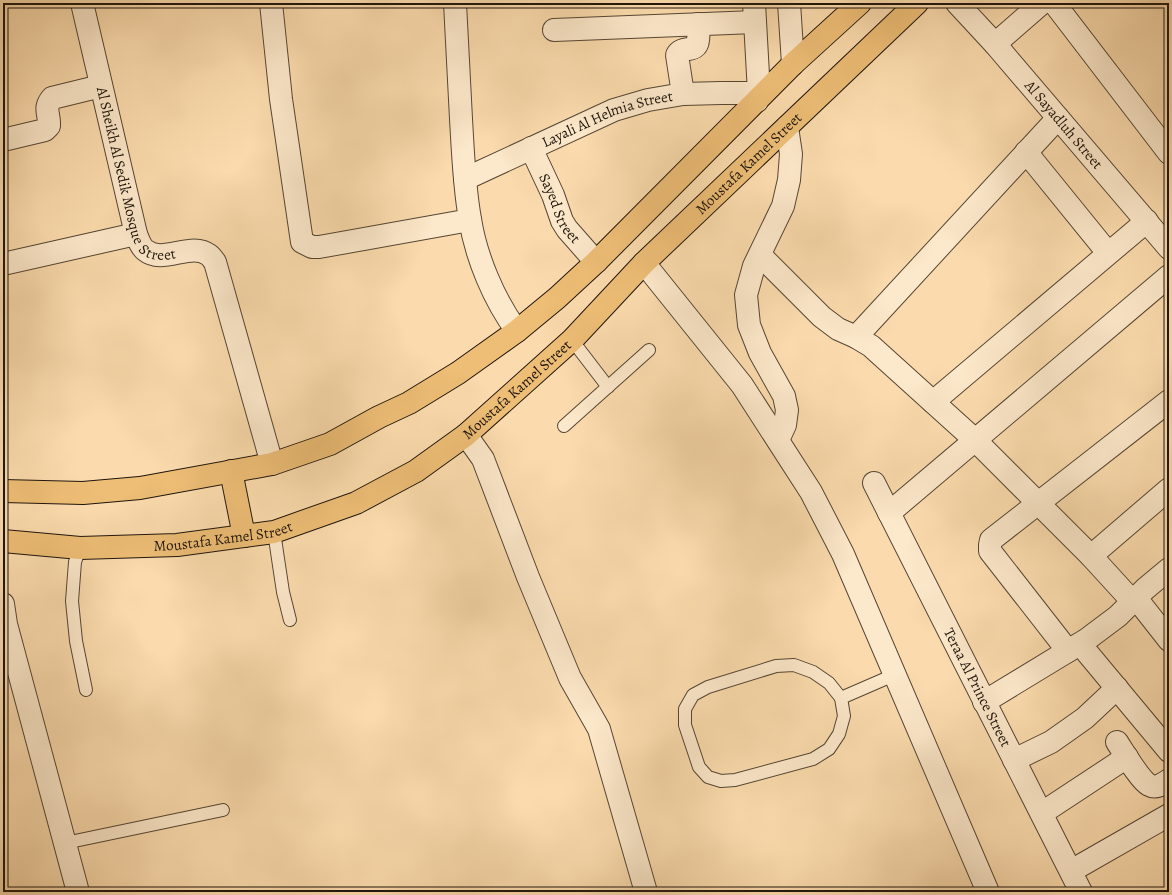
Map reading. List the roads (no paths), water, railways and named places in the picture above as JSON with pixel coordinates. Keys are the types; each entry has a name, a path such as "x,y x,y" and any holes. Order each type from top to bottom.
{"main road":[{"path":"3,491 83,493 140,488 272,464 330,444 409,403 458,373 516,331 556,298 596,262 758,97 860,3"},
{"name":"Moustafa Kamel Street","path":"3,542 80,548 177,545 274,532 356,503 416,471 466,434 572,340 644,263 918,3"},
{"path":"231,471 244,536"}],"street":[{"name":"Al Sheikh Al Sedik Mosque Street","path":"82,3 136,234 144,249 152,255 200,251 209,254 215,262 272,464"},
{"path":"271,3 281,99 302,242 312,247 319,248 470,220"},
{"path":"455,3 464,179 470,220 479,255 492,289 516,331"},
{"path":"789,3 793,64"},
{"name":"Al Sayadluh Street","path":"957,3 995,44 1169,248"},
{"path":"995,44 1042,3"},
{"path":"1054,3 1169,153"},
{"path":"554,30 698,24 754,12 758,97"},
{"path":"683,94 677,55 678,51 692,49 695,47 698,40 698,24"},
{"path":"3,140 46,130 50,122 47,110 48,103 52,98 101,86"},
{"name":"Layali Al Helmia Street","path":"464,179 614,110 648,100 683,94 721,93 758,97"},
{"path":"856,337 1058,118"},
{"path":"778,440 785,424 786,410 784,396 760,353 749,325 746,295 754,266 783,206 789,180 791,154 787,127"},
{"name":"Sayed Street","path":"531,148 553,194 562,221 567,229 596,262"},
{"path":"1026,152 1108,253"},
{"path":"932,402 1146,221"},
{"path":"3,264 136,234"},
{"path":"760,255 822,317 838,329 856,337 876,350 975,440 1134,600 1169,640"},
{"path":"644,263 742,384 811,492 843,554 988,892"},
{"path":"889,513 1169,276"},
{"path":"1169,401 991,540 990,545 990,551 1074,648 1117,688 1169,751"},
{"path":"466,434 483,459 528,577 570,678 599,729 646,892"},
{"name":"Teraa Al Prince Street","path":"874,483 1081,892"},
{"path":"1091,556 1169,489"},
{"path":"984,702 1074,648 1118,616 1145,589 1169,569"},
{"path":"3,604 6,624 78,892"},
{"path":"1014,760 1051,742 1085,718 1117,688"},
{"path":"1042,813 1122,749 1143,779 1150,785 1159,786 1169,780"},
{"path":"1071,872 1169,816"}],"lane":[{"path":"572,340 608,387"},
{"path":"564,426 649,350"},
{"path":"274,532 283,592 290,620"},
{"path":"80,548 75,562 72,601 76,641 86,690"},
{"path":"794,665 813,672 829,683 841,698 844,716 839,734 829,749 813,758 735,780 721,781 708,777 699,767 685,725 685,709 693,695 708,687 776,666 794,665"},
{"path":"841,698 894,675"},
{"path":"65,843 223,810"}]}
